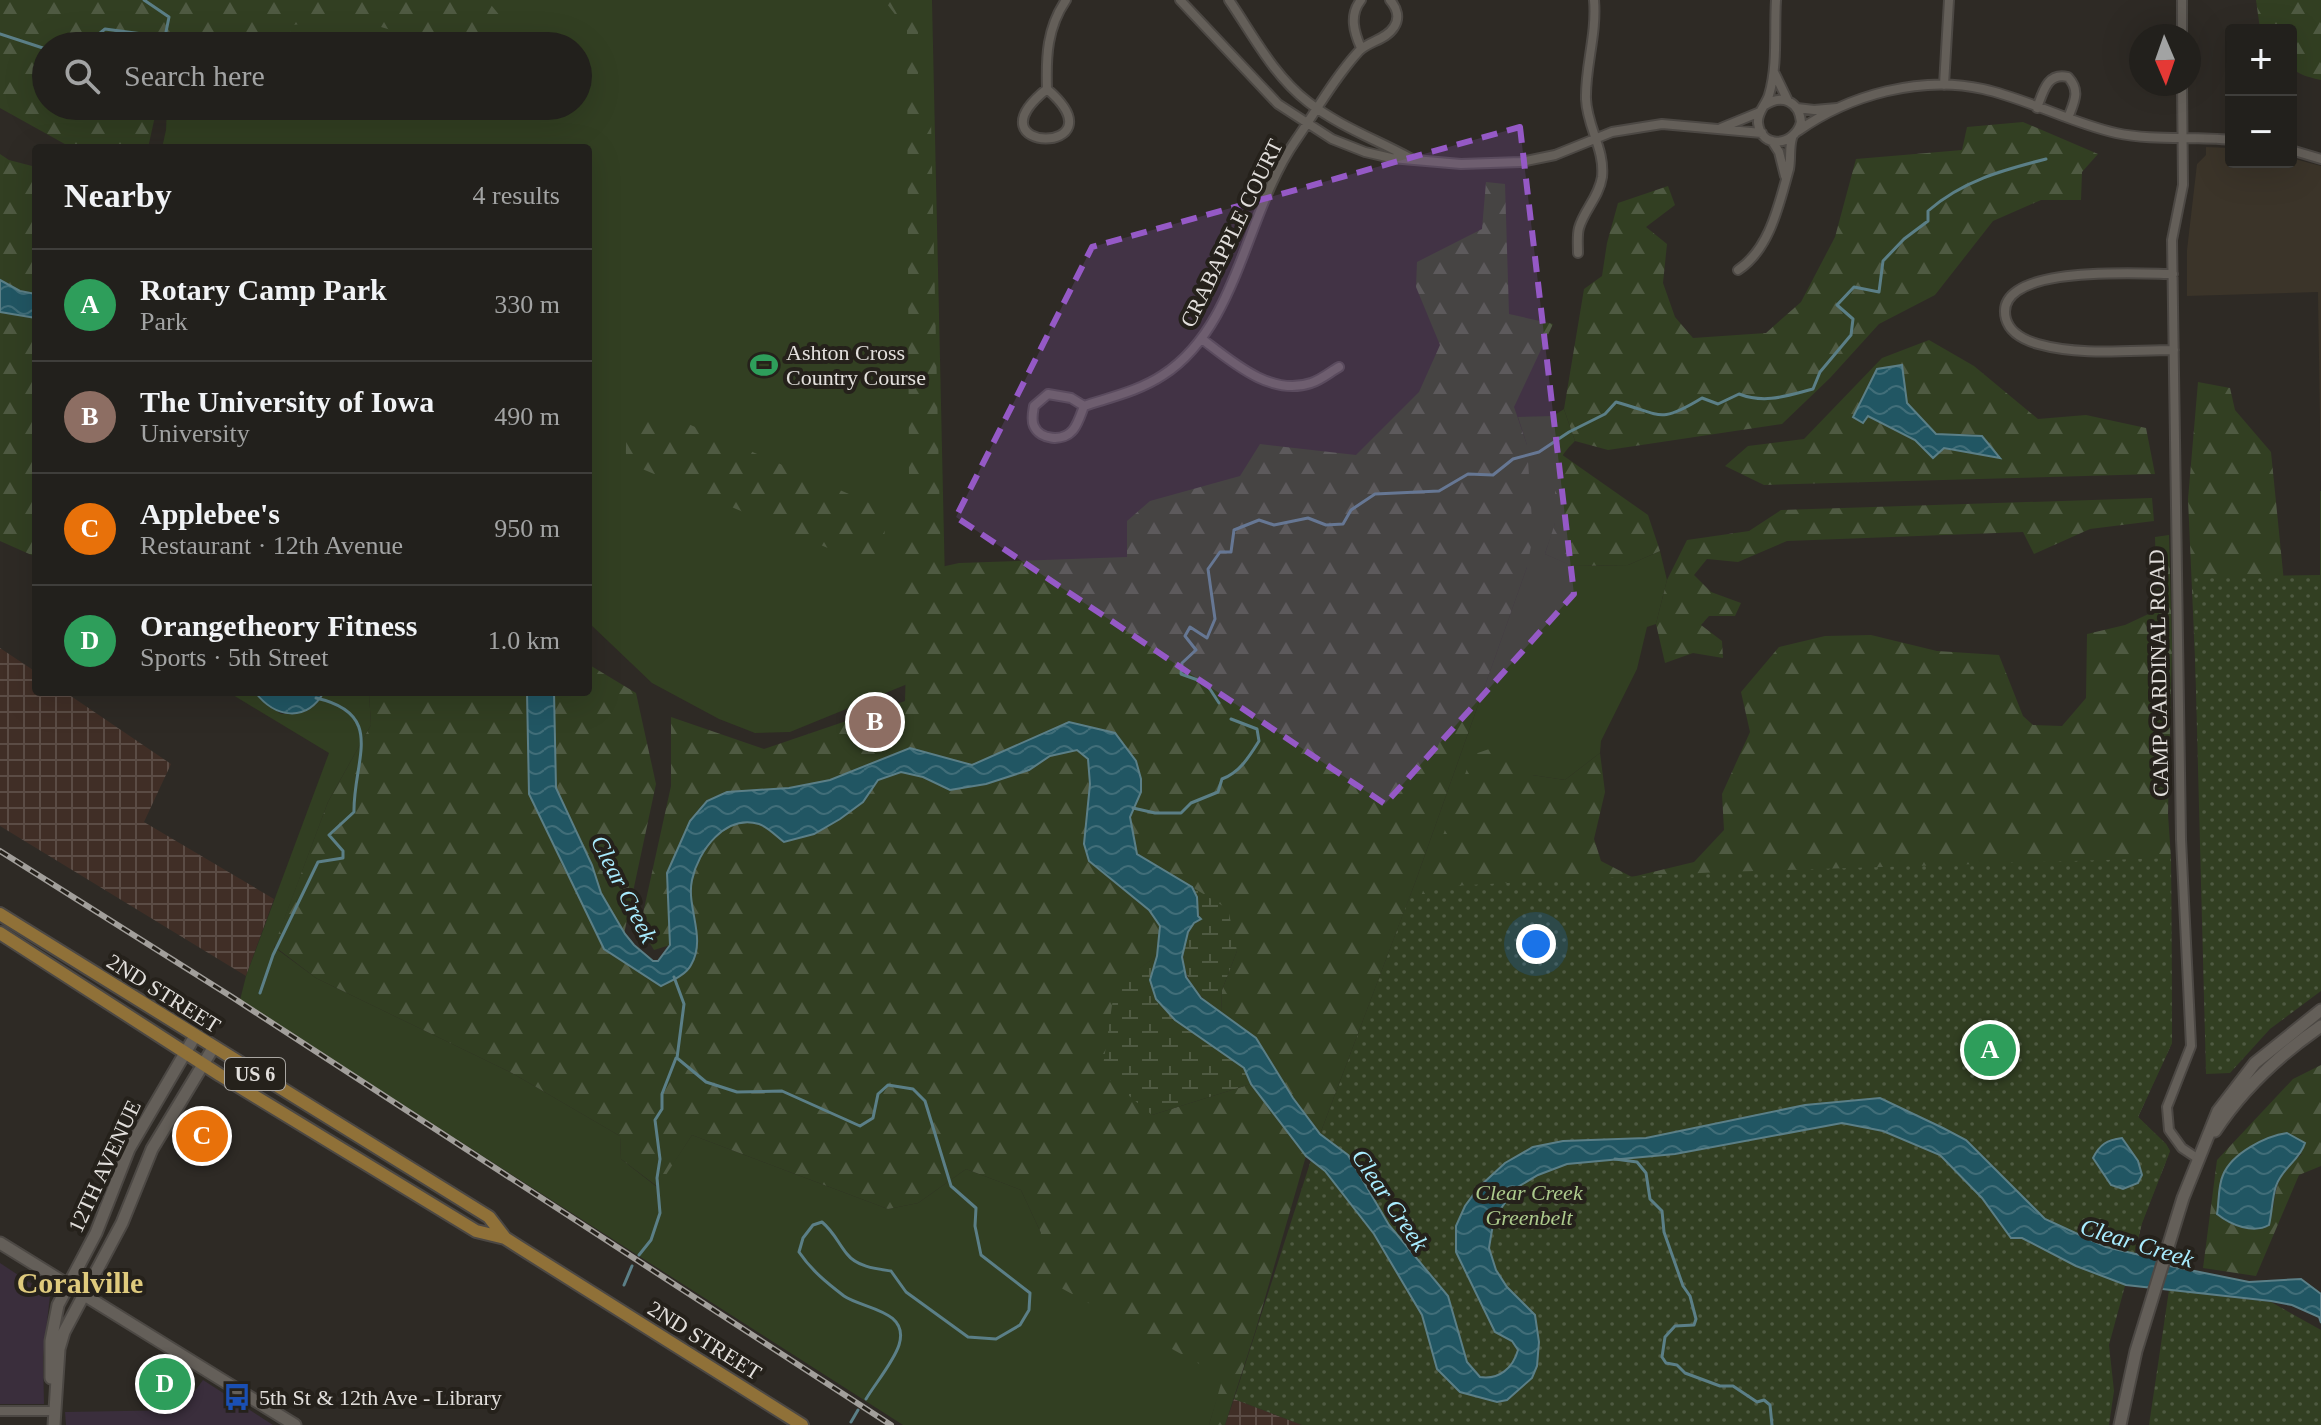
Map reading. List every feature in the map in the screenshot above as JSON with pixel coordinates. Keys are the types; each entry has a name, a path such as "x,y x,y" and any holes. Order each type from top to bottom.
{"main road":[{"name":"2ND STREET","path":"0,914 489,1217 505,1238"},
{"name":"2ND STREET","path":"0,933 204,1064 476,1231 505,1238 802,1425"}],"street":[{"path":"1047,89 1027,107 1024,118 1025,128 1032,137 1040,140 1059,136 1069,120 1068,111 1047,89 1048,41 1066,0"},
{"path":"1180,0 1265,92 1307,124 1332,139 1391,158 1461,164 1521,162 1555,155 1595,137 1637,126 1662,124 1762,133"},
{"path":"1229,0 1274,67 1305,100 1367,138 1414,160"},
{"path":"1361,0 1353,18 1361,48 1384,37 1396,24 1397,14 1390,0"},
{"path":"1578,253 1579,228 1596,198 1602,176 1601,153 1587,111 1586,95 1594,37 1594,0"},
{"path":"1776,0 1773,72 1758,123 1762,133 1779,152 1785,176"},
{"path":"1944,85 1949,0"},
{"path":"2182,0 2182,24"},
{"name":"CRABAPPLE COURT","path":"1084,406 1151,382 1178,364 1202,339 1223,304 1265,196 1317,108 1361,48"},
{"path":"1773,72 1788,101 1797,108 1838,108"},
{"path":"2037,108 2048,81 2055,77 2068,77 2077,92 2068,118"},
{"path":"1771,140 1782,142 1838,108 1876,94 1944,85 1986,89 2133,137 2225,140"},
{"name":"CAMP CARDINAL ROAD","path":"2182,96 2183,185 2172,240 2180,825 2191,1046 2167,1107 2169,1130 2182,1148 2197,1158"},
{"path":"1720,128 1777,99 1788,101"},
{"path":"1738,270 1757,253 1779,205 1795,134 1801,122 1797,108"},
{"path":"2297,152 2321,159"},
{"path":"2173,274 2068,275 2047,279 2026,285 2012,294 2005,313 2008,326 2017,335 2052,348 2174,350"},
{"path":"1202,339 1250,373 1284,385 1313,383 1339,367"},
{"path":"1048,394 1071,398 1084,406 1073,431 1063,437 1050,438 1040,434 1034,426 1034,406 1048,394"},
{"path":"2120,1425 2144,1324 2197,1158 2218,1111 2255,1063 2321,1010"},
{"path":"2197,1158 2243,1091 2272,1063 2321,1026"},
{"name":"12TH AVENUE","path":"54,1425 51,1341 58,1305 96,1233 129,1149 195,1036"},
{"name":"12TH AVENUE","path":"54,1411 61,1341 70,1317 122,1223 152,1149 213,1048"},
{"path":"0,1243 295,1425"},
{"path":"0,1411 54,1411"}],"highlighted area":[{"path":"1520,127 1574,594 1385,804 956,517 1092,247"}],"shaded area":[{"path":"2206,147 2225,148 2225,168 2297,168 2297,160 2321,166 2321,491 2318,292 2187,296 2187,250 2197,164 2206,155"},
{"path":"0,648 32,669 32,696 71,696 171,764 144,822 274,899 246,976 0,826"},
{"path":"0,1263 50,1296 43,1357 44,1404 0,1404"},
{"path":"203,1380 273,1425 66,1425 65,1412 181,1410"},
{"path":"1234,1399 1302,1425 1225,1425"}],"green space":[{"path":"0,0 487,0 505,22 505,32 398,32 354,19 292,25 290,32 32,32 32,120 154,120 149,144 65,144 0,108"},
{"name":"Ashton Cross Country Course","path":"185,0 932,0 945,582 937,672 790,732 755,733 719,719 652,683 592,626 592,144 163,144 166,120 592,120 592,32 180,32"},
{"path":"884,0 918,0 918,83 931,120 941,567 959,563 1127,557 1127,521 1150,501 1240,476 1260,444 1356,455 1419,392 1440,345 1416,287 1417,262 1482,229 1486,182 1505,184 1509,314 1553,324 1514,407 1527,445 1533,536 1527,567 1416,880 1320,1134 1293,1098 1256,1038 1221,1014 1222,990 1237,951 1150,862 1137,854 1130,817 1141,792 1115,733 994,757 972,765 910,748 830,780 789,788 727,792 707,800 690,821 667,873 670,945 654,950 640,927 671,786 671,717 764,749 905,701 901,565 909,479 907,30"},
{"path":"2256,0 2321,0 2321,80 2297,72 2297,24 2259,24"},
{"path":"2023,122 2098,154 2082,172 2081,200 2041,200 1993,221 1935,295 1879,324 1830,378 1782,424 1608,450 1575,441 1564,409 1584,289 1602,276 1618,203 1668,186 1675,205 1646,227 1667,244 1663,283 1675,317 1693,338 1766,333 1801,302 1835,237 1856,159 1962,150 1967,127"},
{"path":"0,154 9,160 32,166 32,293 20,291 0,280"},
{"path":"0,312 32,317 32,555 0,541"},
{"path":"1929,340 1974,366 2038,419 2086,415 2146,428 2155,474 1764,485 1725,466 1748,446 1804,439 1882,358"},
{"path":"2198,382 2230,388 2235,410 2271,452 2285,592 2205,886 2188,499"},
{"path":"1564,409 1575,441 1565,452 1556,471 1555,523 1545,554 1573,566 1628,565 1660,551 1667,580 1656,624 1647,627 1637,669 1601,741 1600,753 1565,780 1532,775 1426,887 1332,1143 1320,1134 1416,880 1527,567 1527,445 1518,417 1553,416"},
{"path":"653,412 670,416 881,508 886,513 882,567 877,569 633,465 626,455 630,427 638,418"},
{"path":"1561,454 1648,515 1660,551 1628,565 1572,566 1545,554 1555,523 1555,473"},
{"path":"2320,491 2321,991 2270,1029 2230,1073 2206,1074 2193,577 2320,575"},
{"path":"2152,498 2154,521 2090,529 2034,554 2023,532 1787,541 1738,562 1707,559 1694,575 1711,592 1741,603 1735,616 1709,616 1701,625 1722,641 1723,658 1693,653 1665,663 1656,624 1667,580 1687,540 1749,531 1781,510"},
{"path":"2169,535 2172,647 2168,814 2172,1043 2138,1117 2170,1151 2142,1223 2134,1255 1332,1143 1472,755 1512,741 1532,775 1565,780 1600,753 1605,792 1594,839 1601,861 1632,877 1694,862 1724,830 1722,794 1750,732 1741,692 1779,647 1825,636 1871,635 1937,651 1999,655 2023,716 2033,725 2062,726 2086,698 2087,634 2125,625 2157,610 2155,537"},
{"path":"592,666 636,693 656,784 624,934 601,893 592,865 556,788 554,696 592,696"},
{"path":"235,696 257,696 281,714 294,714 318,702 322,696 369,696 371,725 328,802 274,947 316,978 512,1073 620,1136 621,1159 657,1187 692,1135 888,1209 918,1203 966,1169 1021,1190 1041,1233 1224,1377 1209,1425 903,1425 245,1004 240,1000 246,976 329,753"},
{"path":"369,696 527,696 530,794 604,949 661,986 697,929 691,891 696,865 708,844 725,828 745,822 756,823 784,841 814,834 840,819 863,802 878,780 901,772 923,777 950,790 986,784 1029,770 1049,756 1077,750 1088,759 1090,784 1084,844 1089,861 1149,910 1160,926 1157,956 1115,986 1152,1115 1251,1084 1306,1156 1225,1425 1209,1425 1223,1377 1032,1272 1041,1233 1021,1190 966,1169 918,1203 888,1209 692,1135 658,1187 621,1159 620,1136 512,1073 316,978 274,946 328,802 371,725"},
{"name":"Clear Creek Greenbelt","path":"2171,858 2172,1043 2138,1117 2170,1151 2142,1223 2109,1345 2114,1391 2109,1425 1302,1425 1234,1399 1311,1160 1410,896 1426,902 1432,887 1720,872"},
{"path":"1192,887 1228,909 1237,951 1222,990 1221,1014 1200,995 1186,974 1184,950 1187,937 1194,923 1200,921 1197,897"},
{"path":"1157,956 1150,980 1175,1020 1244,1068 1251,1084 1152,1115 1102,1073 1115,985"},
{"path":"2321,1065 2321,1166 2299,1175 2256,1276 2203,1268 2217,1160 2293,1079","holes":["2302,1154 2281,1178 2273,1209 2222,1176"]},
{"path":"2169,1290 2271,1302 2321,1330 2321,1425 2149,1425"}],"water":[{"path":"0,280 20,291 32,293 32,317 0,312"},
{"path":"1902,365 1907,403 1936,434 1982,436 2000,458 1944,448 1933,458 1915,440 1868,416 1863,423 1853,417 1877,369"},
{"path":"259,696 321,696 308,709 290,713 281,712"},
{"path":"527,696 554,696 556,788 592,865 601,893 625,934 653,961 658,961 670,945 667,873 690,821 707,801 727,792 789,788 830,780 910,748 972,765 1069,722 1115,733 1136,761 1141,779 1141,792 1130,817 1137,854 1192,887 1197,897 1198,916 1201,919 1188,932 1182,957 1186,977 1201,998 1256,1038 1293,1098 1320,1134 1348,1155 1389,1225 1448,1296 1467,1362 1480,1377 1499,1375 1513,1362 1518,1350 1512,1341 1495,1332 1456,1252 1456,1226 1465,1206 1479,1187 1505,1163 1533,1147 1563,1141 1646,1138 1805,1105 1880,1098 1966,1140 2045,1219 2106,1247 2157,1259 2170,1266 2249,1282 2301,1279 2321,1294 2321,1323 2319,1317 2292,1305 2126,1285 2076,1266 2022,1238 2011,1238 1982,1198 1940,1155 1883,1131 1842,1123 1675,1154 1567,1164 1516,1188 1494,1218 1489,1248 1496,1270 1507,1287 1535,1315 1539,1342 1537,1366 1532,1378 1507,1400 1497,1402 1460,1392 1437,1369 1422,1315 1374,1234 1325,1171 1306,1156 1251,1084 1244,1068 1175,1020 1156,999 1150,980 1157,956 1160,926 1149,910 1089,861 1084,844 1090,784 1088,759 1077,750 1050,756 1029,770 986,784 950,790 923,777 901,772 878,780 863,802 840,819 814,834 784,842 759,824 735,824 724,830 707,847 692,880 697,944 691,965 686,972 661,986 604,949 529,794"},
{"path":"2287,1133 2305,1143 2279,1180 2269,1225 2256,1229 2242,1227 2217,1214 2221,1179 2227,1167 2260,1142"},
{"path":"2122,1138 2138,1161 2142,1175 2138,1183 2123,1189 2111,1185 2093,1158 2104,1144"}],"waterway":[{"path":"144,0 169,17 166,32"},
{"path":"101,32 105,29 128,32"},
{"path":"0,34 32,44"},
{"path":"1219,703 1206,683 1181,674 1182,663 1196,650 1185,636 1190,627 1207,638 1215,619 1208,569 1220,552 1231,552 1234,530 1259,520 1274,525 1308,518 1326,525 1343,524 1351,510 1375,494 1439,491 1468,474 1493,475 1513,459 1539,452 1605,414 1616,402 1659,415 1676,412 1702,398 1718,404 1739,394 1767,399 1813,389 1820,372 1851,335 1853,319 1837,305 1854,287 1879,292 1883,261 1904,239 1928,221 1928,211 1969,184 2046,159"},
{"path":"260,993 273,955 318,862 343,858 343,851 329,835 354,812 361,742 359,727 352,715 338,705 316,698"},
{"path":"1133,808 1155,813 1181,813 1191,803 1218,792 1222,779 1239,768 1259,741 1257,729 1231,719"},
{"path":"674,977 684,1004 677,1058 706,1082 737,1092 782,1091 860,1126 873,1118 878,1094 888,1085 913,1089 925,1101 951,1186 976,1208 975,1226 981,1255 1030,1293 1029,1310 1020,1325 996,1339 968,1337 906,1292 891,1271 856,1262 822,1222 813,1225 803,1238 799,1252 804,1259 844,1296 891,1318 898,1324 901,1333 893,1358 866,1399"},
{"path":"639,1255 651,1240 660,1213 657,1178 660,1159 655,1120 662,1109 662,1094 676,1058"},
{"path":"1615,1159 1637,1162 1646,1173 1650,1199 1662,1211 1664,1232 1696,1319 1694,1325 1675,1326 1665,1337 1662,1357 1666,1363 1677,1365 1685,1373 1720,1386 1733,1386 1757,1402 1764,1400 1770,1405 1772,1425"},
{"path":"624,1285 632,1266"},
{"path":"851,1422 858,1410"}],"railway":[{"path":"0,851 232,997 891,1425"}],"place":[{"name":"Ashton Cross Country Course","path":"764,365"},
{"name":"The University of Iowa","path":"875,722"},
{"name":"Rotary Camp Park","path":"1990,1050"},
{"name":"Applebee's","path":"202,1136"},
{"name":"Orangetheory Fitness","path":"165,1384"},
{"name":"5th St & 12th Ave - Library","path":"237,1397"}],"district":[{"name":"Coralville","path":"80,1283"}],"water label":[{"name":"Clear Creek","path":"624,889"},
{"name":"Clear Creek","path":"1390,1200"},
{"name":"Clear Creek","path":"2137,1243"}]}
